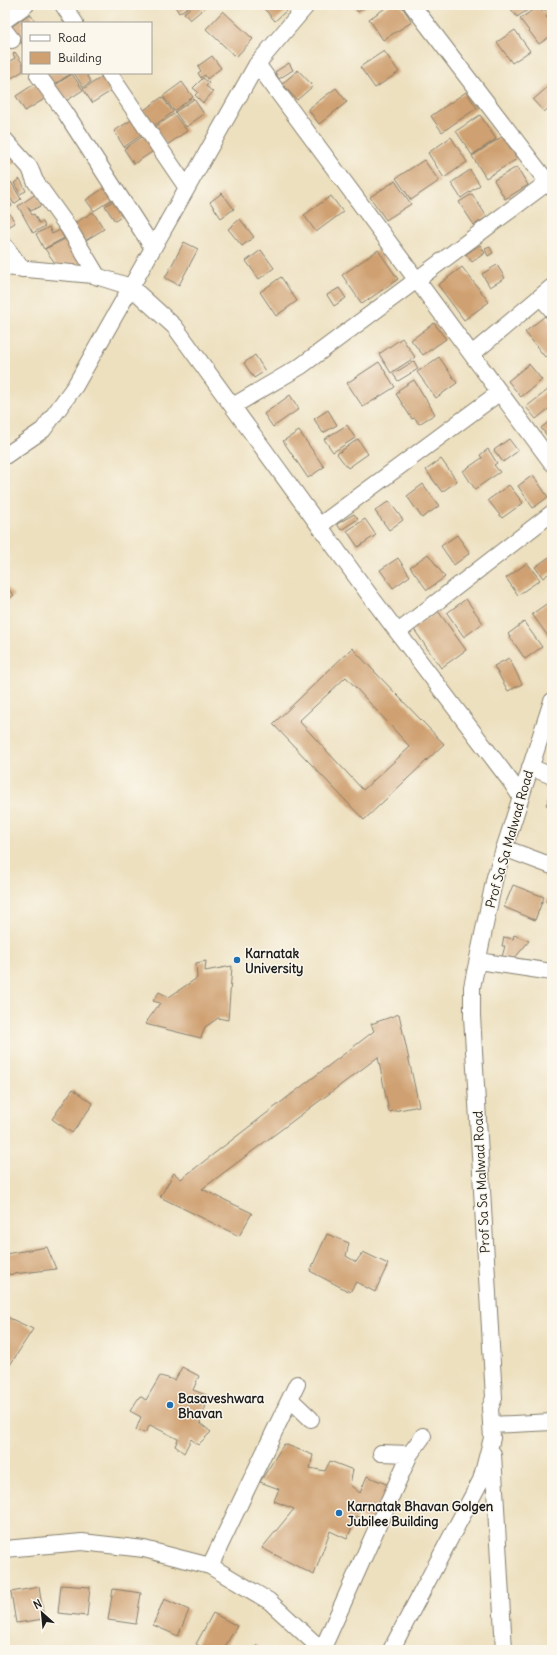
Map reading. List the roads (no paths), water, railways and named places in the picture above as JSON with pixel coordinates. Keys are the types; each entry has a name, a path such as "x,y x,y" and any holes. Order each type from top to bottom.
{"street":[{"path":"5,20 26,5"},
{"path":"63,5 74,22"},
{"path":"233,406 301,366 550,185 412,5"},
{"path":"5,456 43,430 75,386 257,64 299,8"},
{"path":"257,64 552,463"},
{"path":"110,74 187,188"},
{"path":"38,75 65,112 153,248"},
{"path":"5,140 30,168 35,181 68,227 98,277"},
{"path":"5,246 22,269"},
{"path":"5,267 98,277 131,287 175,326 319,526 511,782 520,797"},
{"path":"472,354 546,292 552,310"},
{"path":"319,526 500,392"},
{"path":"398,632 552,513"},
{"name":"Prof Sa Sa Malwad Road","path":"391,1650 481,1480 491,1431 490,1408 494,1398 472,1016 472,987 495,878 552,701"},
{"path":"530,767 552,776"},
{"path":"504,848 552,866"},
{"path":"478,961 552,972"},
{"path":"210,1566 297,1384"},
{"path":"290,1399 311,1419"},
{"path":"504,1650 491,1431 552,1422"},
{"path":"5,1549 82,1542 144,1549 210,1566 269,1601 322,1650 410,1454 424,1436"},
{"path":"381,1453 410,1454"}],"place":[{"name":"Karnatak University","path":"237,960"},
{"name":"Basaveshwara Bhavan","path":"170,1405"},
{"name":"Karnatak Bhavan Golgen Jubilee Building","path":"339,1513"}]}
